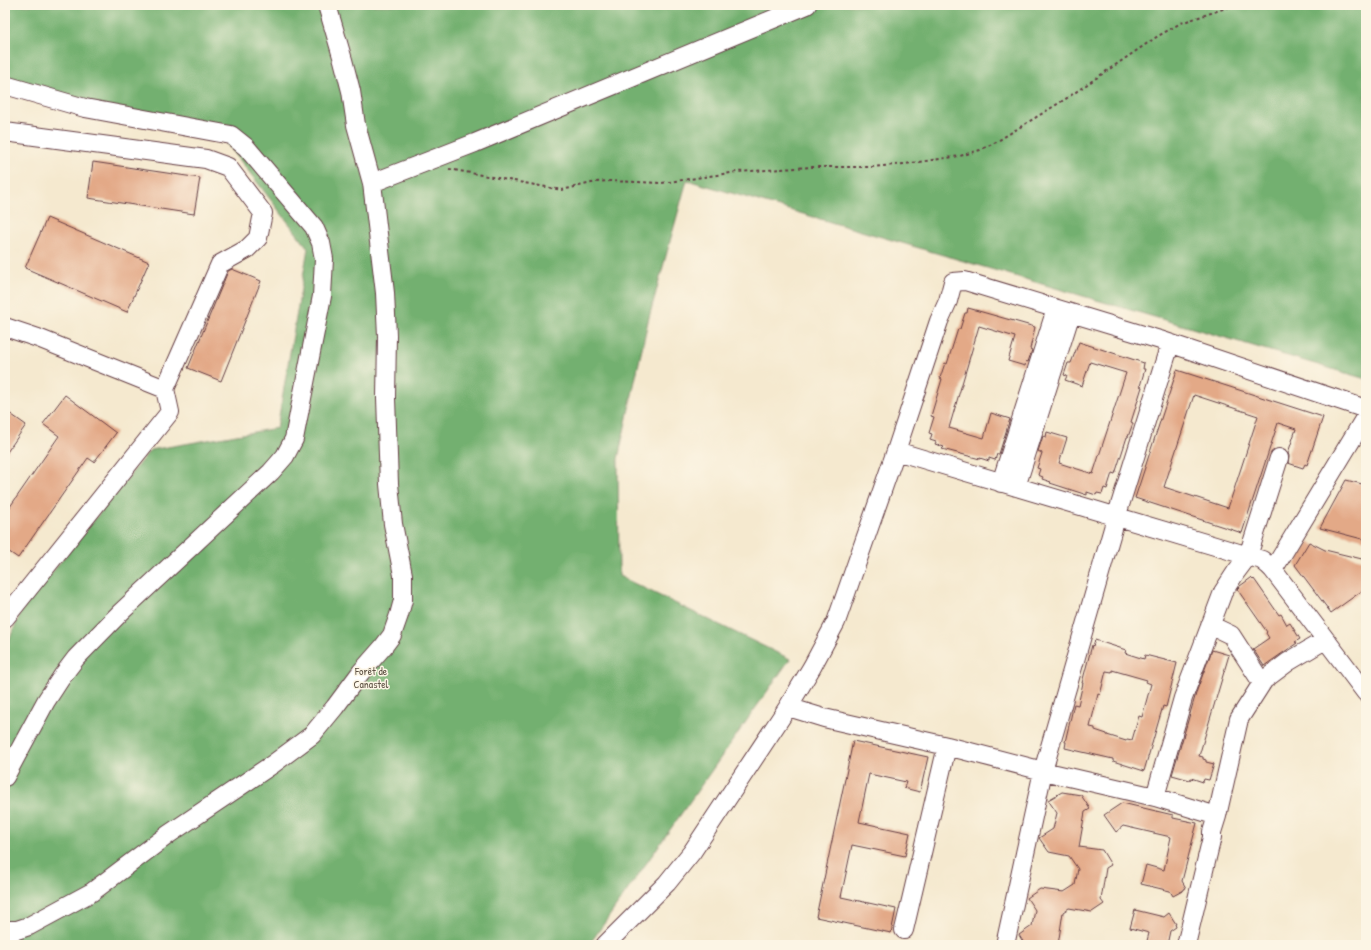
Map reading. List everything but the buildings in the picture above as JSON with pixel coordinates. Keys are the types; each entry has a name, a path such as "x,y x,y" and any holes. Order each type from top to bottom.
{"street":[{"path":"5,930 17,930 29,926 92,892 169,834 273,764 312,735 392,635 402,600 403,575 393,524 389,484 385,293 372,184 356,125 351,91 327,5"},
{"path":"372,184 808,5"},
{"path":"5,85 85,108 231,135 246,147 314,227 321,243 324,259 322,296 296,432 285,456 271,472 121,612 76,658 46,701 5,777"},
{"path":"5,132 206,159 228,167 262,214 258,238 247,249 220,264 165,390 170,412 5,618"},
{"path":"605,945 667,883 692,852 788,707 812,667 836,622 896,451 939,321 948,301 953,282 965,281 1064,311 1170,344 1366,409"},
{"path":"1009,485 1064,311"},
{"path":"5,327 38,338 165,390"},
{"path":"1005,945 1043,771 1116,518 1170,344"},
{"path":"1273,570 1366,416"},
{"path":"896,451 1116,518 1262,560 1273,570 1366,694"},
{"path":"1155,797 1183,698 1210,624 1223,592 1248,556 1279,458"},
{"path":"1210,624 1231,635 1262,683"},
{"path":"1186,945 1239,719 1262,683 1288,662 1325,640"},
{"path":"788,707 824,718 947,746 1043,771 1155,797 1217,816"},
{"path":"904,930 947,746"}],"path":[{"path":"446,168 562,190 596,182 610,181 662,183 737,172 811,167 886,166 960,156 980,150 996,142 1064,100 1158,36 1181,23 1235,5"}],"green space":[{"name":"Forêt de Canastel","path":"5,5 1366,5 1366,379 687,180 648,321 618,459 619,576 790,659 589,945 5,945 5,649 22,610 150,450 277,428 308,248 225,141 5,86"}]}
